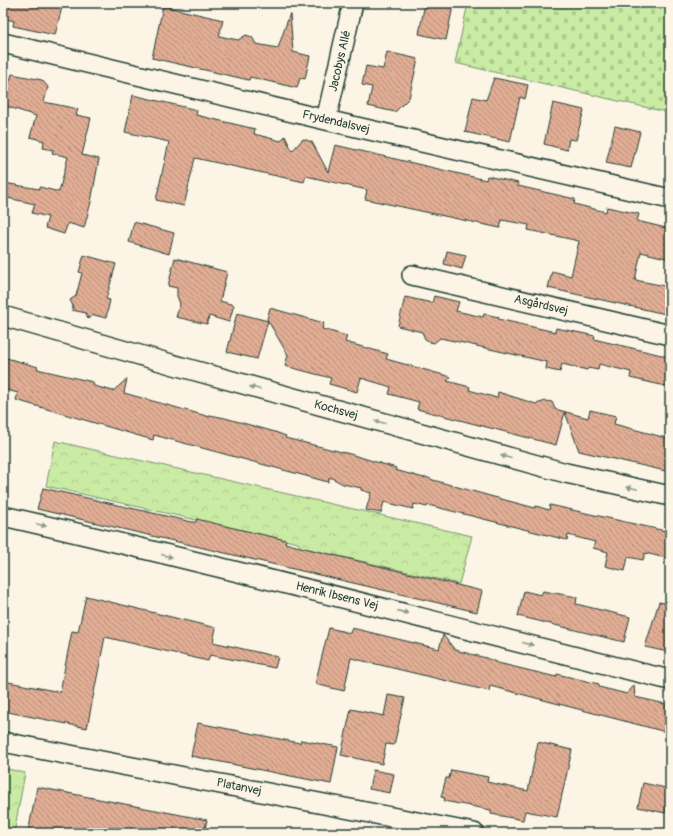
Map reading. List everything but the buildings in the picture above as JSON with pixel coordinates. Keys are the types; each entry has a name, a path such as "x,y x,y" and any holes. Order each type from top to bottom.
{"street":[{"name":"Jacobys Allé","path":"326,120 353,3"},
{"name":"Frydendalsvej","path":"3,43 326,120 670,198"},
{"name":"Asgårdsvej","path":"412,275 670,336"},
{"name":"Kochsvej","path":"3,316 566,473 670,496"},
{"name":"Henrik Ibsens Vej","path":"3,516 318,590 481,633 670,680"},
{"name":"Platanvej","path":"3,742 474,833"}],"green space":[{"path":"468,3 670,3 670,113 455,63"},
{"path":"55,441 472,536 459,584 300,547 298,543 46,486"},
{"path":"3,768 25,773 14,833 3,833"}]}
